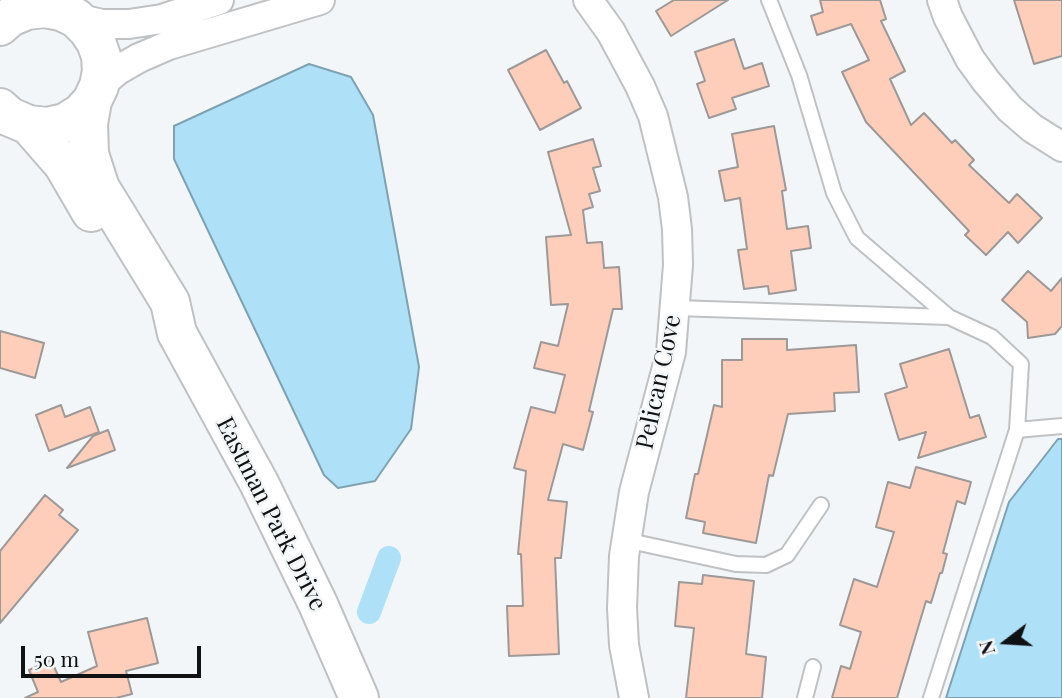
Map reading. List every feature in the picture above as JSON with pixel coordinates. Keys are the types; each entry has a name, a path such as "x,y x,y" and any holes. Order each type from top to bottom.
{"street":[{"path":"0,26 10,17 27,10 52,9 102,24 129,24 162,19 219,0"},
{"path":"10,117 47,127 65,123 81,113 118,70 139,58 169,45 320,0"},
{"name":"Pelican Cove","path":"588,0 611,32 640,86 662,146 677,229 676,308 671,352 634,492 625,540 622,608 624,645 634,698"},
{"path":"942,0 970,59 986,81 1025,122 1062,147"},
{"name":"Eastman Park Drive","path":"52,9 88,30 99,49 102,71 88,124 89,154 100,188 170,302 177,333 259,483 318,604 359,698"},
{"name":"Eastman Park Drive","path":"10,117 63,164 152,310 177,333"}],"lane":[{"path":"769,0 799,75 834,193 858,238 948,317 992,337 1021,364 1017,430 931,698"},
{"path":"676,308 948,317"},
{"path":"1017,430 1062,426"},
{"path":"625,540 736,564 766,565 787,555 821,505"},
{"path":"804,698 813,667"}],"water":[{"path":"309,64 351,77 373,115 419,367 411,429 375,481 338,488 324,475 174,159 174,126"},
{"path":"1058,439 1062,439 1062,698 946,698 1009,502"}],"building":[{"path":"674,0 728,0 671,36 656,11"},
{"path":"820,0 880,0 886,19 881,21 905,71 890,79 911,125 924,113 952,143 955,140 974,160 969,165 1009,203 1017,194 1042,218 1018,243 1008,232 986,255 965,235 969,231 866,122 842,72 869,60 851,24 817,35 811,16 823,12"},
{"path":"1014,0 1062,0 1062,56 1034,64"},
{"path":"734,39 744,69 762,63 769,86 732,98 736,109 709,118 697,84 705,81 695,52"},
{"path":"546,50 581,108 540,130 508,70"},
{"path":"774,126 786,190 782,191 787,229 808,226 811,248 791,251 796,290 769,294 768,286 744,289 738,250 747,249 740,198 725,201 719,171 738,167 732,134"},
{"path":"593,139 601,166 593,168 600,191 589,194 593,207 583,210 587,243 602,242 604,268 619,267 622,309 613,309 589,411 593,412 583,450 563,444 548,500 567,502 561,558 555,558 559,654 509,656 507,606 523,606 521,554 518,554 526,471 514,468 531,407 555,413 565,375 534,368 541,342 558,346 568,304 551,305 546,237 571,235 548,152"},
{"path":"1028,271 1051,291 1062,278 1062,326 1055,334 1028,338 1027,322 1002,300"},
{"path":"0,331 44,343 35,378 0,368"},
{"path":"742,339 787,339 787,350 856,345 859,392 834,393 835,411 788,414 773,476 769,475 756,543 703,533 705,522 686,518 714,405 722,407 722,360 742,360"},
{"path":"949,349 970,418 979,415 986,437 918,458 926,432 899,440 885,394 907,387 900,364"},
{"path":"61,405 65,417 90,407 99,432 49,451 36,415"},
{"path":"108,430 115,450 67,468 93,436"},
{"path":"916,467 971,482 965,504 957,501 943,553 947,554 942,573 931,603 926,601 897,698 832,698 841,666 850,669 861,632 840,625 854,579 877,587 894,532 876,527 888,482 910,488"},
{"path":"45,495 63,510 59,515 78,530 0,623 0,551"},
{"path":"703,575 754,581 746,654 766,657 762,698 686,698 694,628 675,626 679,582 702,584"},
{"path":"147,618 158,663 126,671 132,694 116,698 25,698 38,692 29,670 51,660 61,682 97,666 88,632"}],"waterway":[{"path":"369,612 389,558"}]}
